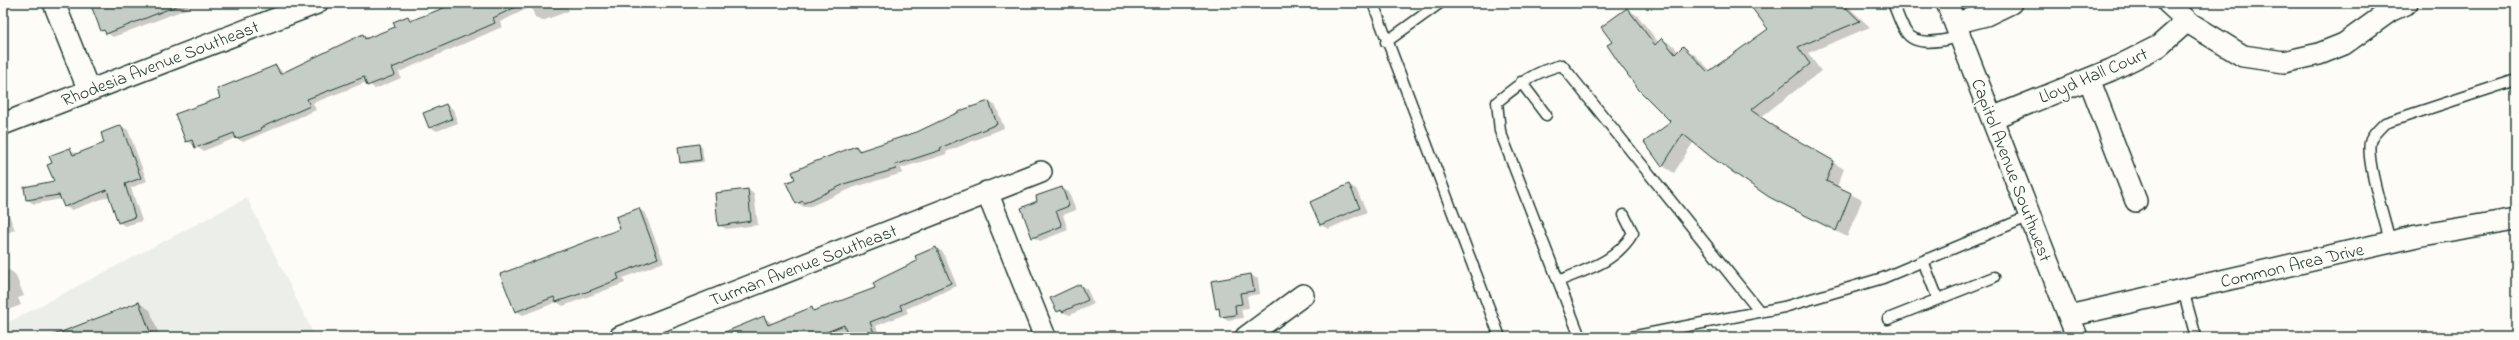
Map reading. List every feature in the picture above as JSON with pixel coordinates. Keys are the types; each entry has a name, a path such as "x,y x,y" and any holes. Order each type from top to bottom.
{"street":[{"path":"54,3 89,91"},
{"name":"Rhodesia Avenue Southeast","path":"3,124 317,3"},
{"name":"Capitol Avenue Southwest","path":"1947,3 2077,337"},
{"path":"1957,30 2011,3"},
{"path":"2168,3 2187,21 2243,56 2284,62 2319,54 2344,44 2390,11 2407,3"},
{"name":"Lloyd Hall Court","path":"1992,118 2089,79 2159,46 2187,21"},
{"path":"2089,79 2136,201"},
{"name":"Turman Avenue Southeast","path":"620,337 1041,172"},
{"path":"987,192 1045,337"},
{"name":"Common Area Drive","path":"2069,316 2390,242 2516,219"},
{"path":"1247,336 1302,295"}],"lane":[{"path":"1373,3 1386,42 1500,337"},
{"path":"1386,42 1440,3"},
{"path":"1893,3 1906,33 1914,39 1933,42 1957,30"},
{"path":"1580,337 1500,131 1497,102 1521,82 1544,69 1562,65 1760,312"},
{"path":"2390,242 2370,157 2370,141 2374,135 2385,123 2516,80"},
{"path":"1521,82 1546,115"},
{"path":"1558,281 1604,263 1624,247 1632,233 1624,215"},
{"path":"1631,337 1784,307 1883,278 2030,216"},
{"path":"1923,261 1938,299"},
{"path":"1888,319 1994,277"},
{"path":"2183,290 2196,337"}],"shaded area":[{"path":"247,198 315,337 3,337 3,325"}],"building":[{"path":"90,3 181,4 106,34 104,30 101,31"},
{"path":"444,3 524,3 493,18 495,23 392,68 395,75 367,86 364,77 307,99 310,106 260,128 261,130 236,139 234,133 195,148 192,140 186,142 175,114 220,98 217,89 276,65 280,74 363,34 365,39 395,27 393,22 408,16 410,21 446,7"},
{"path":"1748,3 1841,3 1860,21 1798,47 1810,64 1751,110 1781,131 1834,161 1826,181 1851,193 1836,231 1769,197 1711,157 1683,134 1662,167 1644,142 1671,122 1639,90 1619,63 1607,45 1612,42 1601,27 1627,8 1655,45 1662,38 1675,54 1683,46 1708,72 1768,29"},
{"path":"989,101 997,124 940,148 941,150 895,165 896,169 847,183 804,203 803,201 796,204 786,183 795,179 792,172 814,162 856,146 859,151 917,132 965,109"},
{"path":"446,104 452,119 429,128 423,113"},
{"path":"121,125 141,178 125,184 135,217 118,223 107,190 64,207 59,195 26,200 24,187 54,181 47,165 52,163 49,156 70,148 73,155 104,143 101,133"},
{"path":"699,144 701,160 680,163 678,147"},
{"path":"1349,184 1360,208 1320,225 1310,202"},
{"path":"1062,187 1069,206 1056,211 1062,226 1032,238 1021,208 1037,201 1036,196"},
{"path":"748,189 751,221 718,226 715,193"},
{"path":"639,208 658,258 617,274 619,279 592,290 556,302 554,297 515,312 500,274 620,229 616,217"},
{"path":"936,247 951,283 900,305 902,310 870,322 874,333 864,337 849,337 844,325 814,337 713,337 764,316 768,325 812,307 813,311 875,288 873,283 917,261 915,256"},
{"path":"1251,274 1254,291 1240,293 1242,304 1235,305 1236,315 1220,317 1219,308 1216,309 1211,281"},
{"path":"1080,284 1088,300 1062,312 1061,310 1057,312 1050,298"},
{"path":"139,302 152,337 51,337 51,336"}]}
